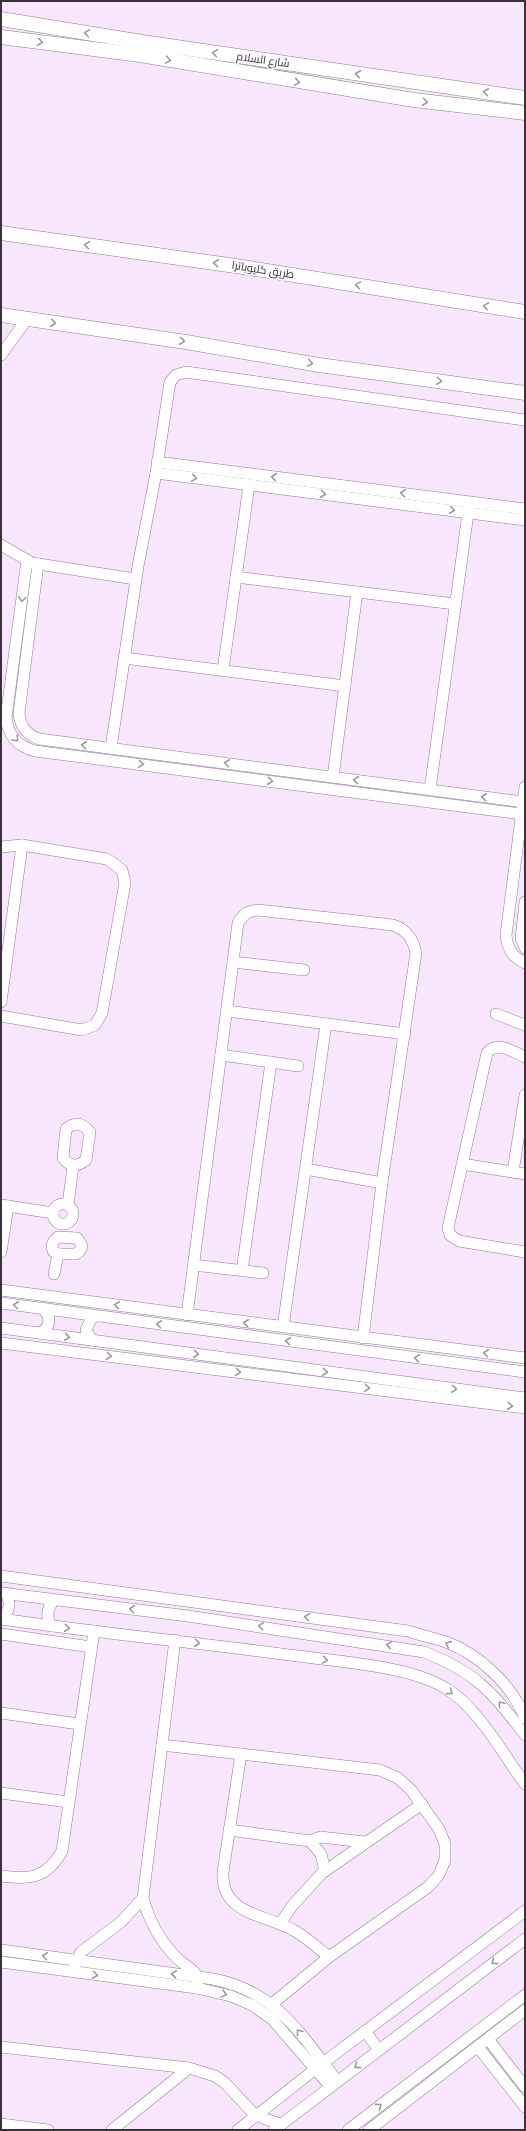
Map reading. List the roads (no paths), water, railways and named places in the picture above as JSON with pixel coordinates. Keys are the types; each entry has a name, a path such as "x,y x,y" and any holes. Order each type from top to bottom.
{"main road":[{"name":"شارع السلام","path":"1,19 141,49 348,90 525,113"},
{"name":"شارع السلام","path":"1,36 141,49 525,98"},
{"name":"طريق كليوباترا","path":"1,233 244,267 525,312"},
{"path":"1,316 193,343 319,365 525,393"}],"street":[{"path":"1,355 27,319"},
{"path":"111,748 135,579 156,468 170,382 176,376 186,372 525,420"},
{"path":"156,468 468,507 525,520"},
{"path":"238,478 249,485 468,507 525,509"},
{"path":"223,670 249,485"},
{"path":"430,790 468,507"},
{"path":"1,545 27,560 38,564 135,579"},
{"path":"27,560 6,718 11,735 24,747 35,751 522,814"},
{"path":"38,564 19,713 20,720 27,732 39,739 523,802"},
{"path":"236,578 455,604"},
{"path":"332,777 357,592"},
{"path":"124,658 345,686"},
{"path":"525,787 506,940 511,953 525,963"},
{"path":"1,1002 22,845"},
{"path":"1,847 22,845 107,859 122,870 125,883 102,1012 95,1025 82,1030 1,1016"},
{"path":"525,902 521,938 525,948"},
{"path":"187,1315 238,922 242,916 250,911 258,910 398,926 410,937 416,953 382,1183 363,1338"},
{"path":"233,962 304,970"},
{"path":"227,1011 405,1034"},
{"path":"496,1014 525,1025"},
{"path":"283,1327 326,1024"},
{"path":"525,1057 500,1046 492,1048 486,1053 448,1224 450,1236 459,1241 525,1252"},
{"path":"221,1055 298,1066"},
{"path":"242,1271 271,1062"},
{"path":"513,1172 525,1095"},
{"path":"462,1164 525,1174"},
{"path":"66,1237 68,1224 71,1221 73,1212 68,1205 73,1166"},
{"path":"306,1169 382,1183"},
{"path":"68,1205 58,1205 53,1213 55,1221 59,1224 68,1224"},
{"path":"1,1252 4,1206 53,1213"},
{"path":"58,1237 77,1238 80,1241 82,1246 80,1251 76,1254 58,1254 53,1251 52,1246 54,1240 58,1237"},
{"path":"54,1274 58,1254"},
{"path":"194,1265 263,1273"},
{"path":"1,1290 525,1358"},
{"path":"1,1303 525,1372"},
{"path":"39,1333 48,1325 49,1318 47,1312 42,1308"},
{"path":"92,1340 86,1330 91,1319 96,1316"},
{"path":"1,1328 525,1398"},
{"path":"1,1343 525,1408"},
{"path":"1,1576 408,1631 448,1643 484,1665 513,1697 525,1718"},
{"path":"3,1593 225,1621 404,1648 444,1659 462,1669 490,1691 525,1735"},
{"path":"3,1593 10,1603 9,1608 1,1618 51,1626 175,1640 390,1670 416,1675 434,1681 449,1690 477,1717 525,1783"},
{"path":"51,1626 48,1614 49,1606 54,1600"},
{"path":"225,1621 228,1606"},
{"path":"1,1876 29,1878 40,1875 53,1865 62,1851 79,1724 94,1631"},
{"path":"1,1634 91,1647"},
{"path":"175,1640 142,1898 152,1924 159,1937 177,1959 192,1970 196,1977 197,1988"},
{"path":"1,1713 79,1724"},
{"path":"162,1745 380,1770 398,1778 422,1804 439,1829 445,1844 445,1860 439,1876 428,1888 329,1957 272,2004"},
{"path":"241,1754 222,1884 226,1896 245,1910 294,1931 329,1957"},
{"path":"1,1793 68,1802"},
{"path":"280,1924 306,1888 325,1871 422,1804"},
{"path":"229,1830 310,1842 320,1837 366,1842"},
{"path":"310,1842 321,1854 325,1871"},
{"path":"74,1972 76,1959 84,1948 121,1922 142,1898"},
{"path":"238,2130 249,2126 257,2115 319,2066 525,1911"},
{"path":"1,2047 189,2068 215,2076 225,2083 240,2100 257,2115 282,2126 334,2083 525,1939"},
{"path":"1,1950 76,1959 234,1984 253,1992 272,2004 289,2019 319,2066"},
{"path":"1,1962 197,1988 231,1996 262,2012 281,2027 334,2083"},
{"path":"348,2130 525,1995"},
{"path":"369,2130 525,2010"},
{"path":"365,2032 379,2050"},
{"path":"488,2039 525,2087"},
{"path":"478,2047 525,2107"},
{"path":"112,2130 189,2068"},
{"path":"240,2100 249,2126"},
{"path":"1,2124 48,2130"}]}
